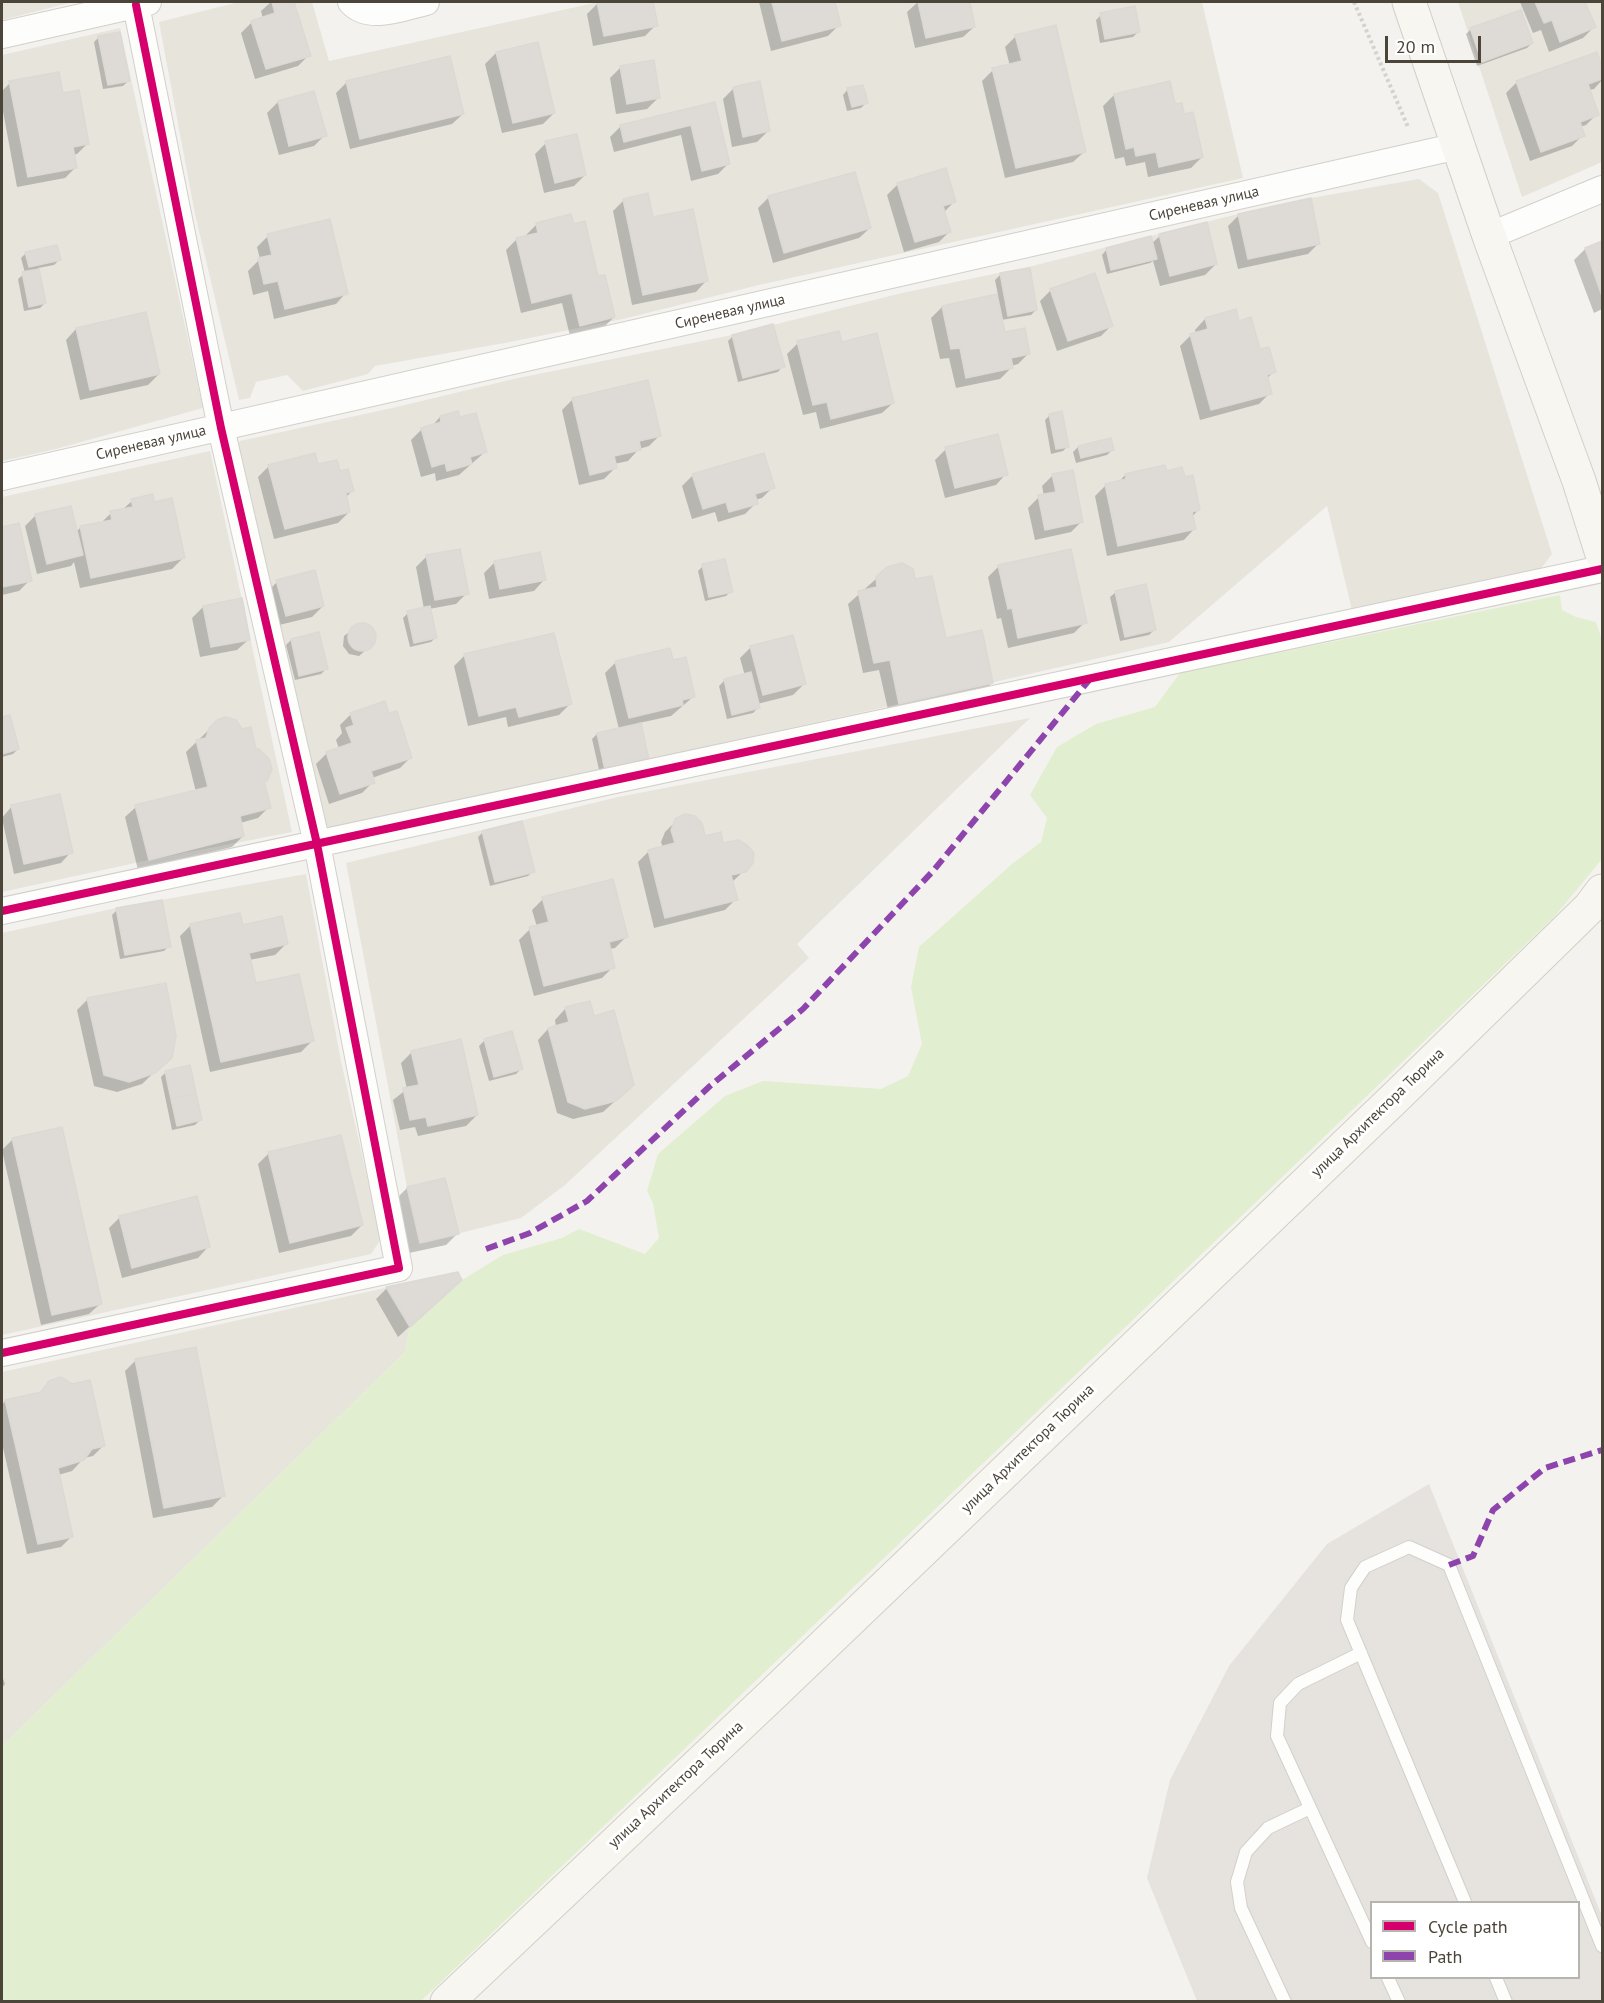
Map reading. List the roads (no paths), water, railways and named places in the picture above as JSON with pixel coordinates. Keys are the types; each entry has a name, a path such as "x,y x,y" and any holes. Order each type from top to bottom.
{"street":[{"path":"351,2 355,7 378,13 426,2"},
{"path":"1409,2 1489,236 1579,481 1602,554"},
{"path":"2,35 142,3 221,428 317,844 399,1268 2,1353"},
{"name":"Сиреневая улица","path":"2,477 1458,146"},
{"path":"1489,236 1602,189"},
{"path":"2,910 1602,569"},
{"name":"улица Архитектора Тюрина","path":"447,2001 782,1685 1383,1109 1590,907 1602,891"}],"lane":[{"path":"1465,1901 1347,1620 1351,1588 1365,1567 1409,1547 1449,1565 1602,1946"},
{"path":"1361,1653 1298,1684 1280,1703 1277,1736 1370,1940"},
{"path":"1285,2001 1241,1908 1237,1882 1246,1852 1268,1828 1310,1808"},
{"path":"1389,1979 1399,2001"},
{"path":"1497,1979 1506,2001"}]}
